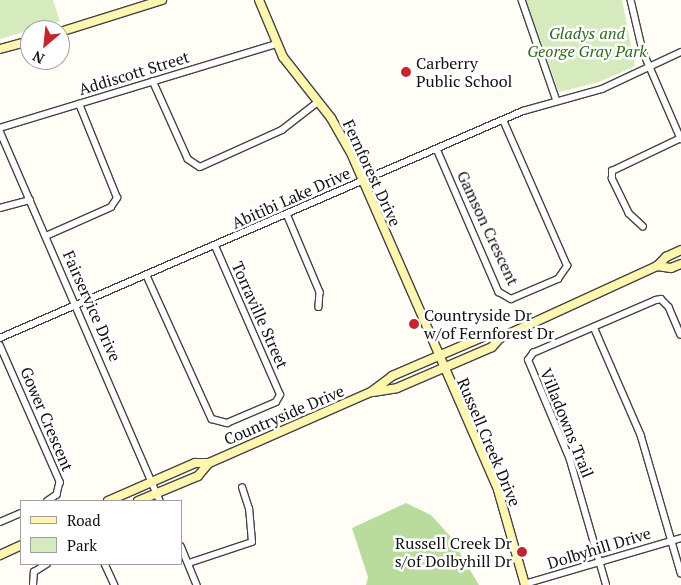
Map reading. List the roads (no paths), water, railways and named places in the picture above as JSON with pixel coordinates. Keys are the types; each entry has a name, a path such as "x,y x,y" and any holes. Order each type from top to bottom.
{"main road":[{"path":"70,29 162,0"},
{"name":"Fernforest Drive","path":"259,0 276,44 291,70 341,133 442,368"},
{"path":"0,49 20,44"},
{"name":"Countryside Drive","path":"371,392 397,388 492,347 500,338 657,266 666,257 681,250"},
{"name":"Countryside Drive","path":"657,266 671,268 681,264"},
{"name":"Countryside Drive","path":"110,500 195,463 208,463 371,392 392,376 487,335 500,338"},
{"name":"Russell Creek Drive","path":"442,368 498,490 525,585"},
{"name":"Countryside Drive","path":"145,500 158,498 198,476 208,463"},
{"path":"0,555 20,545"}],"street":[{"path":"522,0 557,101"},
{"path":"631,0 641,45 681,139 612,171 612,179 628,214 643,227"},
{"name":"Addiscott Street","path":"0,129 276,44"},
{"name":"Abitibi Lake Drive","path":"0,338 147,276 503,120 557,101 602,89 681,52"},
{"path":"153,81 188,159 200,167 282,130 318,102"},
{"path":"46,236 111,207 117,198 79,104"},
{"name":"Gamson Crescent","path":"437,149 499,292 511,298 558,279 567,266 503,120"},
{"name":"Fairservice Drive","path":"0,129 158,498"},
{"path":"0,208 30,200"},
{"path":"287,214 320,292 319,307"},
{"name":"Torraville Street","path":"147,276 212,419 227,423 276,402 280,395 215,246"},
{"name":"Villadowns Trail","path":"600,562 568,455 528,360 533,353 661,299 669,307 681,335"},
{"path":"594,327 641,435 681,573"},
{"name":"Gower Crescent","path":"0,345 60,482 57,495 50,500"},
{"path":"189,563 252,542 249,509 242,488"},
{"path":"0,522 20,513"},
{"name":"Dolbyhill Drive","path":"525,585 681,538"},
{"path":"182,548 197,585"},
{"path":"600,562 606,585"},
{"path":"33,585 34,572 45,565"},
{"path":"105,565 115,585"}],"place":[{"name":"Carberry Public School","path":"406,72"},
{"name":"Countryside Dr w/of Fernforest Dr","path":"414,324"},
{"name":"Russell Creek Dr s/of Dolbyhill Dr","path":"522,552"}],"park label":[{"name":"Gladys and George Gray Park","path":"587,42"}]}
